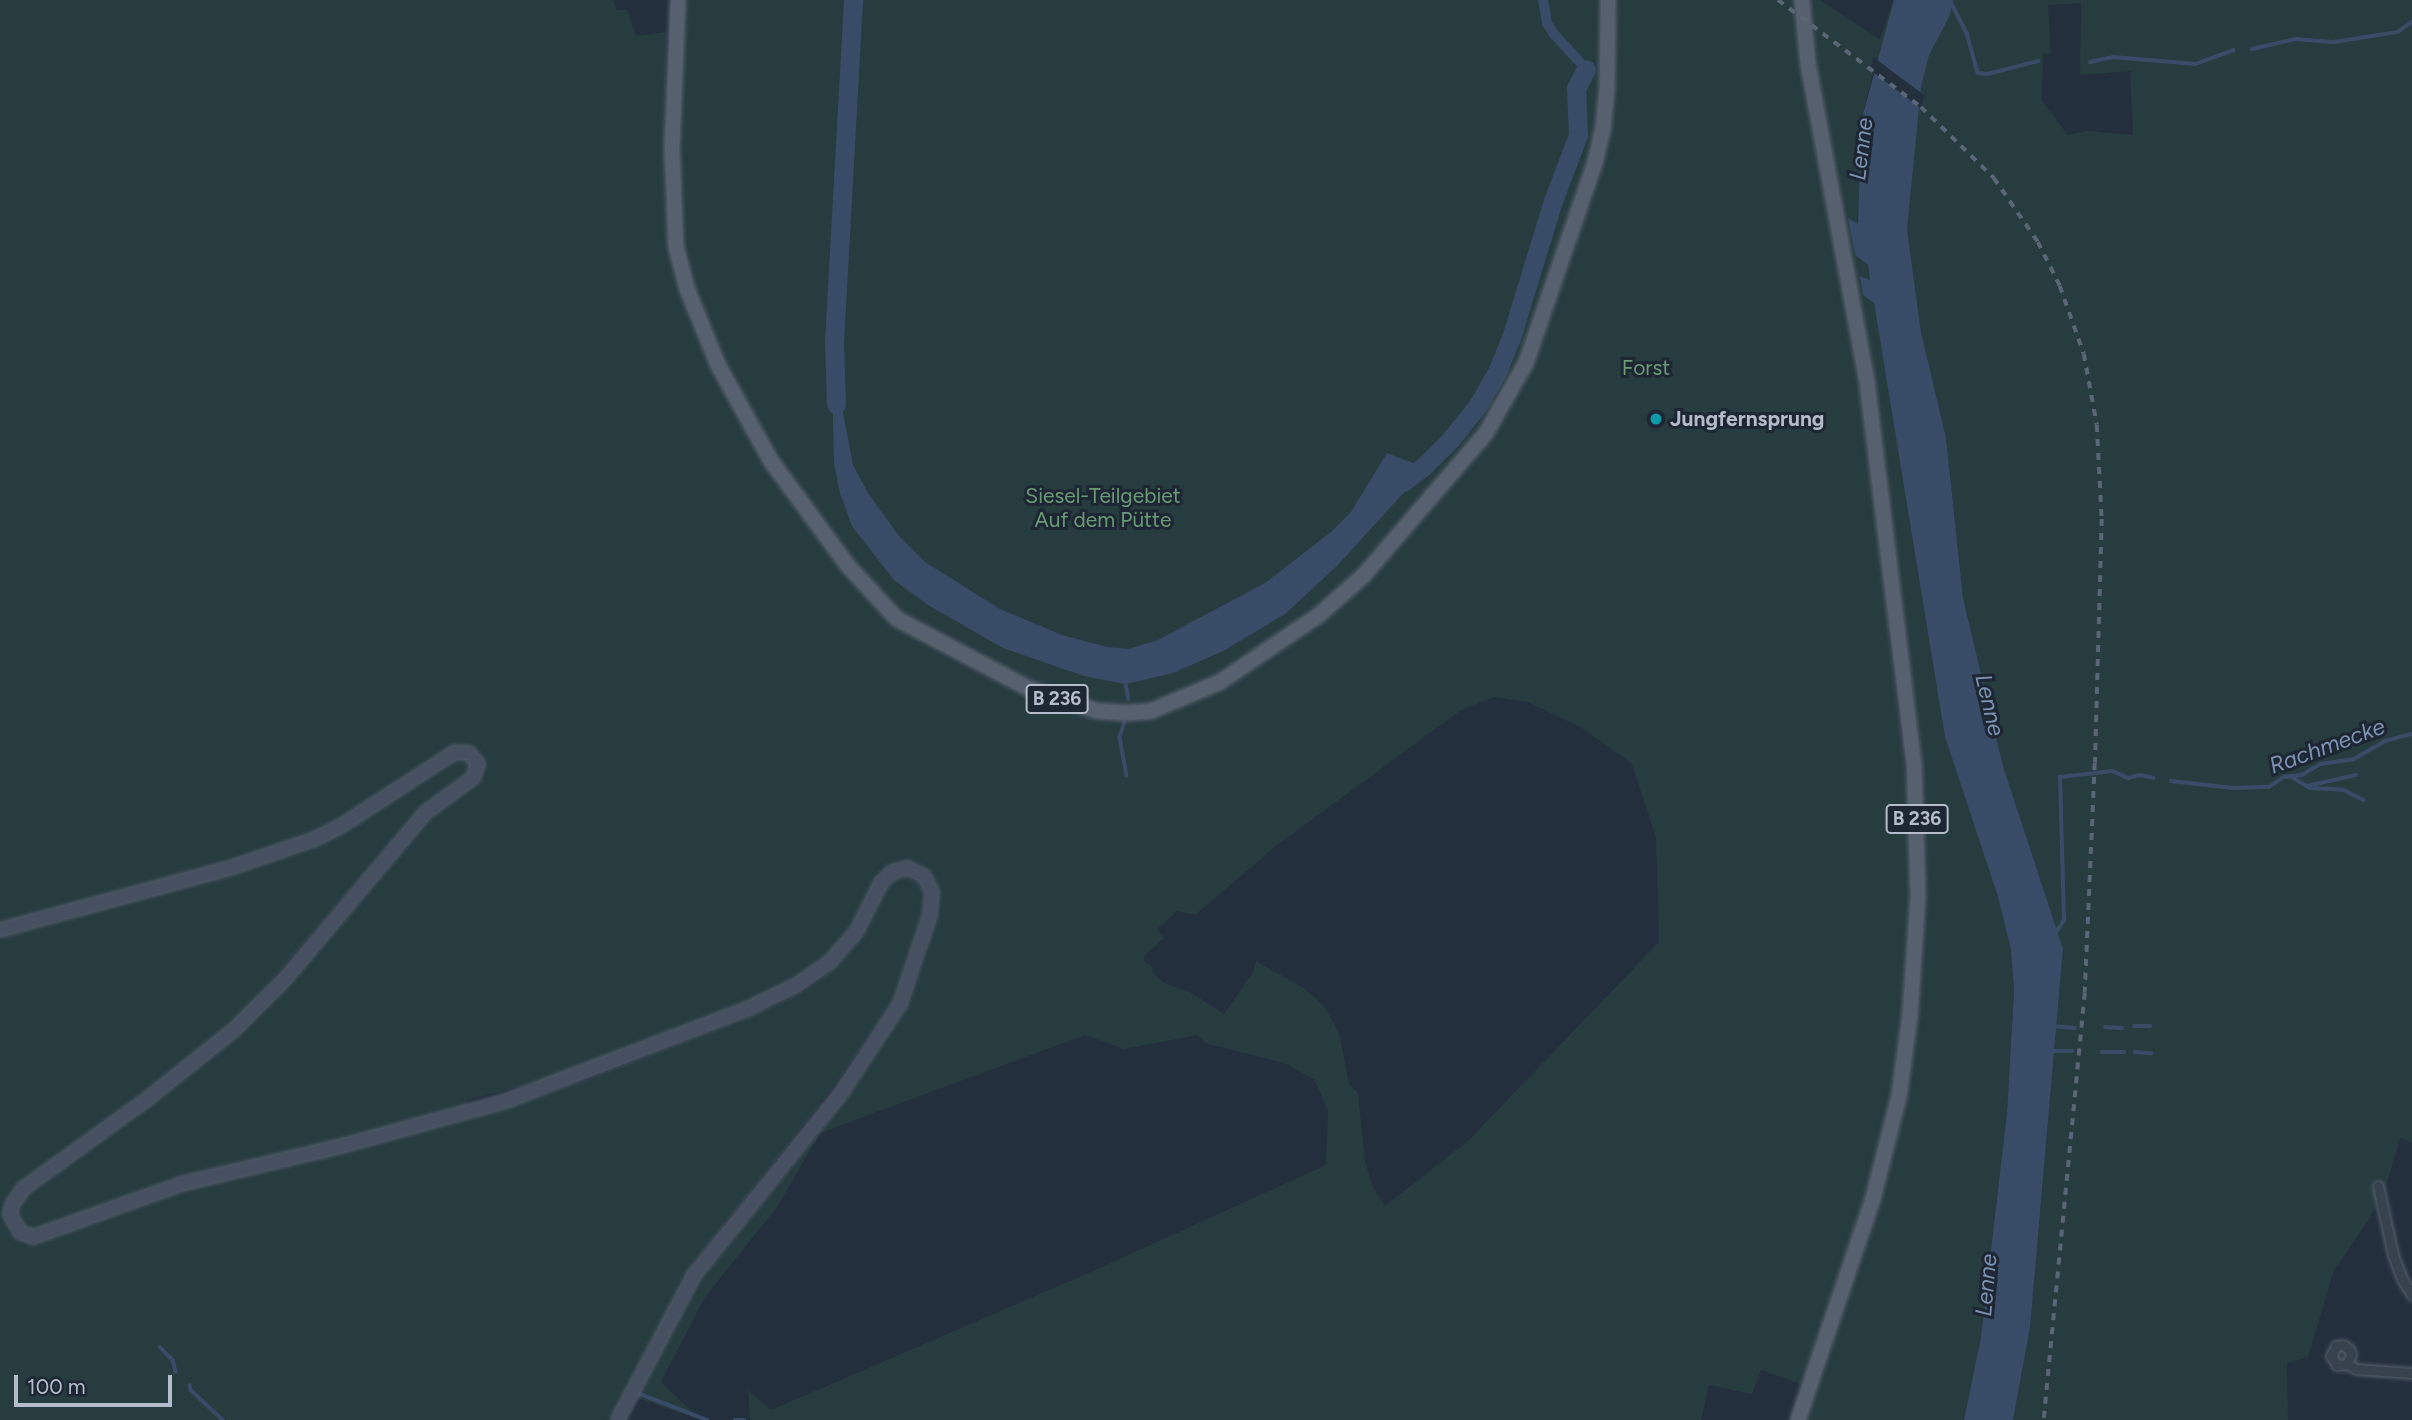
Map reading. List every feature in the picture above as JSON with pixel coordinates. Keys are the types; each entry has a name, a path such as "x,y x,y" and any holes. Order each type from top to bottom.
{"main road":[{"name":"B 236","path":"678,0 672,163 676,247 687,289 718,365 771,461 848,566 897,619 1030,689 1097,711 1125,713 1151,711 1220,682 1328,608 1364,575 1486,433 1526,363 1595,163 1603,129 1607,88 1608,0"},
{"name":"B 236","path":"1798,1420 1868,1214 1896,1108 1910,1016 1918,896 1914,765 1867,382 1804,29 1802,0"},
{"path":"0,930 233,867 315,839 341,827 455,752 469,753 478,764 473,778 426,812 283,981 235,1029 146,1100 24,1188 13,1203 10,1214 20,1232 33,1237 181,1184 342,1146 506,1101 747,1009 797,985 829,963 856,932 888,875 903,868 919,871 927,879 932,892 930,915 900,1004 839,1096 694,1275 618,1420"}],"street":[{"path":"2378,1186 2393,1255 2402,1279 2412,1295"},
{"path":"2347,1364 2356,1369 2412,1373"}],"green space":[{"path":"0,0 613,0 617,10 627,10 636,36 666,32 665,187 671,246 697,330 724,392 768,464 693,288 681,246 676,151 685,0 1820,0 1880,40 1893,0 2412,0 2412,1143 2400,1138 2385,1190 2370,1218 2334,1270 2308,1357 2287,1363 2288,1420 2013,1420 2030,1328 2063,949 2003,766 1963,598 1946,438 1921,332 1907,229 1908,197 1877,56 1861,122 1858,225 1849,219 1855,255 1868,265 1870,280 1861,276 1863,295 1874,302 1945,737 1998,897 2011,950 2014,991 2007,1113 1995,1226 1981,1337 1964,1420 1803,1420 1891,1157 1904,1098 1923,817 1917,721 1904,629 1888,633 1911,823 1911,894 1904,1015 1894,1094 1880,1153 1803,1385 1761,1370 1752,1394 1709,1385 1701,1420 750,1420 748,1390 771,1410 1093,1271 1326,1165 1328,1111 1314,1079 1284,1063 1205,1043 1197,1035 1124,1049 1085,1035 820,1133 905,1005 920,971 936,915 936,889 931,872 919,864 905,862 881,873 839,946 791,983 574,1073 466,1100 474,1111 468,1119 587,1080 779,1004 806,990 830,972 851,951 887,886 895,879 908,877 923,887 925,897 918,939 893,1003 825,1098 689,1269 692,1274 646,1351 612,1420 0,1420","holes":["2081,3 2080,75 2130,71 2133,135 2087,131 2068,135 2042,101 2043,54 2051,53 2048,5","1494,697 1528,702 1582,728 1632,764 1656,838 1659,942 1469,1140 1385,1206 1372,1186 1365,1160 1358,1093 1349,1084 1339,1033 1324,1006 1304,988 1256,961 1253,972 1224,1014 1190,992 1164,983 1152,972 1153,967 1145,962 1144,956 1164,938 1157,929 1177,911 1195,915 1276,846 1461,710","392,842 400,849 260,1014 252,1003"]},
{"path":"820,1133 777,1207 705,1297 661,1382 699,1419 635,1397 698,1280"}],"water":[{"name":"Lenne","path":"1894,0 1953,0 1950,15 1929,55 1921,87 1907,229 1921,332 1946,438 1963,598 2003,766 2063,949 2030,1328 2013,1420 1964,1420 1981,1337 2007,1113 2014,991 2011,950 1998,897 1945,737 1874,303 1863,295 1860,276 1870,280 1868,265 1855,255 1848,218 1858,224 1861,122"},
{"path":"832,379 837,381 853,465 868,493 899,536 925,562 1000,609 1062,635 1107,647 1128,649 1158,640 1265,583 1331,532 1351,512 1387,453 1426,468 1338,565 1285,614 1225,650 1173,673 1126,684 1084,676 1003,648 928,605 894,580 852,526 840,493 834,463"}],"pier":[{"path":"1873,57 1924,95 1922,109 1870,70"}],"waterway":[{"path":"836,404 834,341 853,0"},
{"path":"1543,0 1547,23 1588,71"},
{"path":"1950,0 1967,33 1978,73 1988,74 2038,61"},
{"path":"2252,49 2296,39 2334,42 2398,32 2412,22"},
{"path":"2090,62 2113,57 2196,64 2234,50"},
{"path":"1403,482 1451,439 1478,405 1497,372 1511,338 1553,201 1578,135 1576,88 1586,69"},
{"path":"1126,684 1129,699"},
{"path":"1125,722 1120,737 1127,775"},
{"name":"Rachmecke","path":"2171,781 2234,788 2269,787 2284,777 2302,775 2320,764 2354,759 2385,741 2412,734"},
{"name":"Rachmecke","path":"2055,934 2064,920 2060,777 2113,771 2128,778 2140,775 2154,778"},
{"path":"2307,786 2356,775"},
{"path":"2292,777 2310,788 2344,790 2364,800"},
{"path":"2052,1026 2075,1028"},
{"path":"2134,1026 2150,1026"},
{"path":"2105,1027 2122,1028"},
{"path":"2050,1051 2072,1051"},
{"path":"2102,1052 2124,1052"},
{"path":"2135,1052 2151,1053"},
{"path":"160,1347 173,1360 176,1372"},
{"path":"190,1385 191,1390 223,1420"},
{"path":"640,1394 707,1420"},
{"path":"735,1420 744,1420"}],"railway":[{"path":"1778,0 1921,107 1994,178 2038,242 2060,286 2084,354 2097,425 2102,519 2095,763 2085,993 2044,1420"}],"place":[{"name":"Jungfernsprung","path":"1656,419"}],"park label":[{"name":"Forst","path":"1646,368"},
{"name":"Siesel-Teilgebiet Auf dem Pütte","path":"1103,508"}]}
